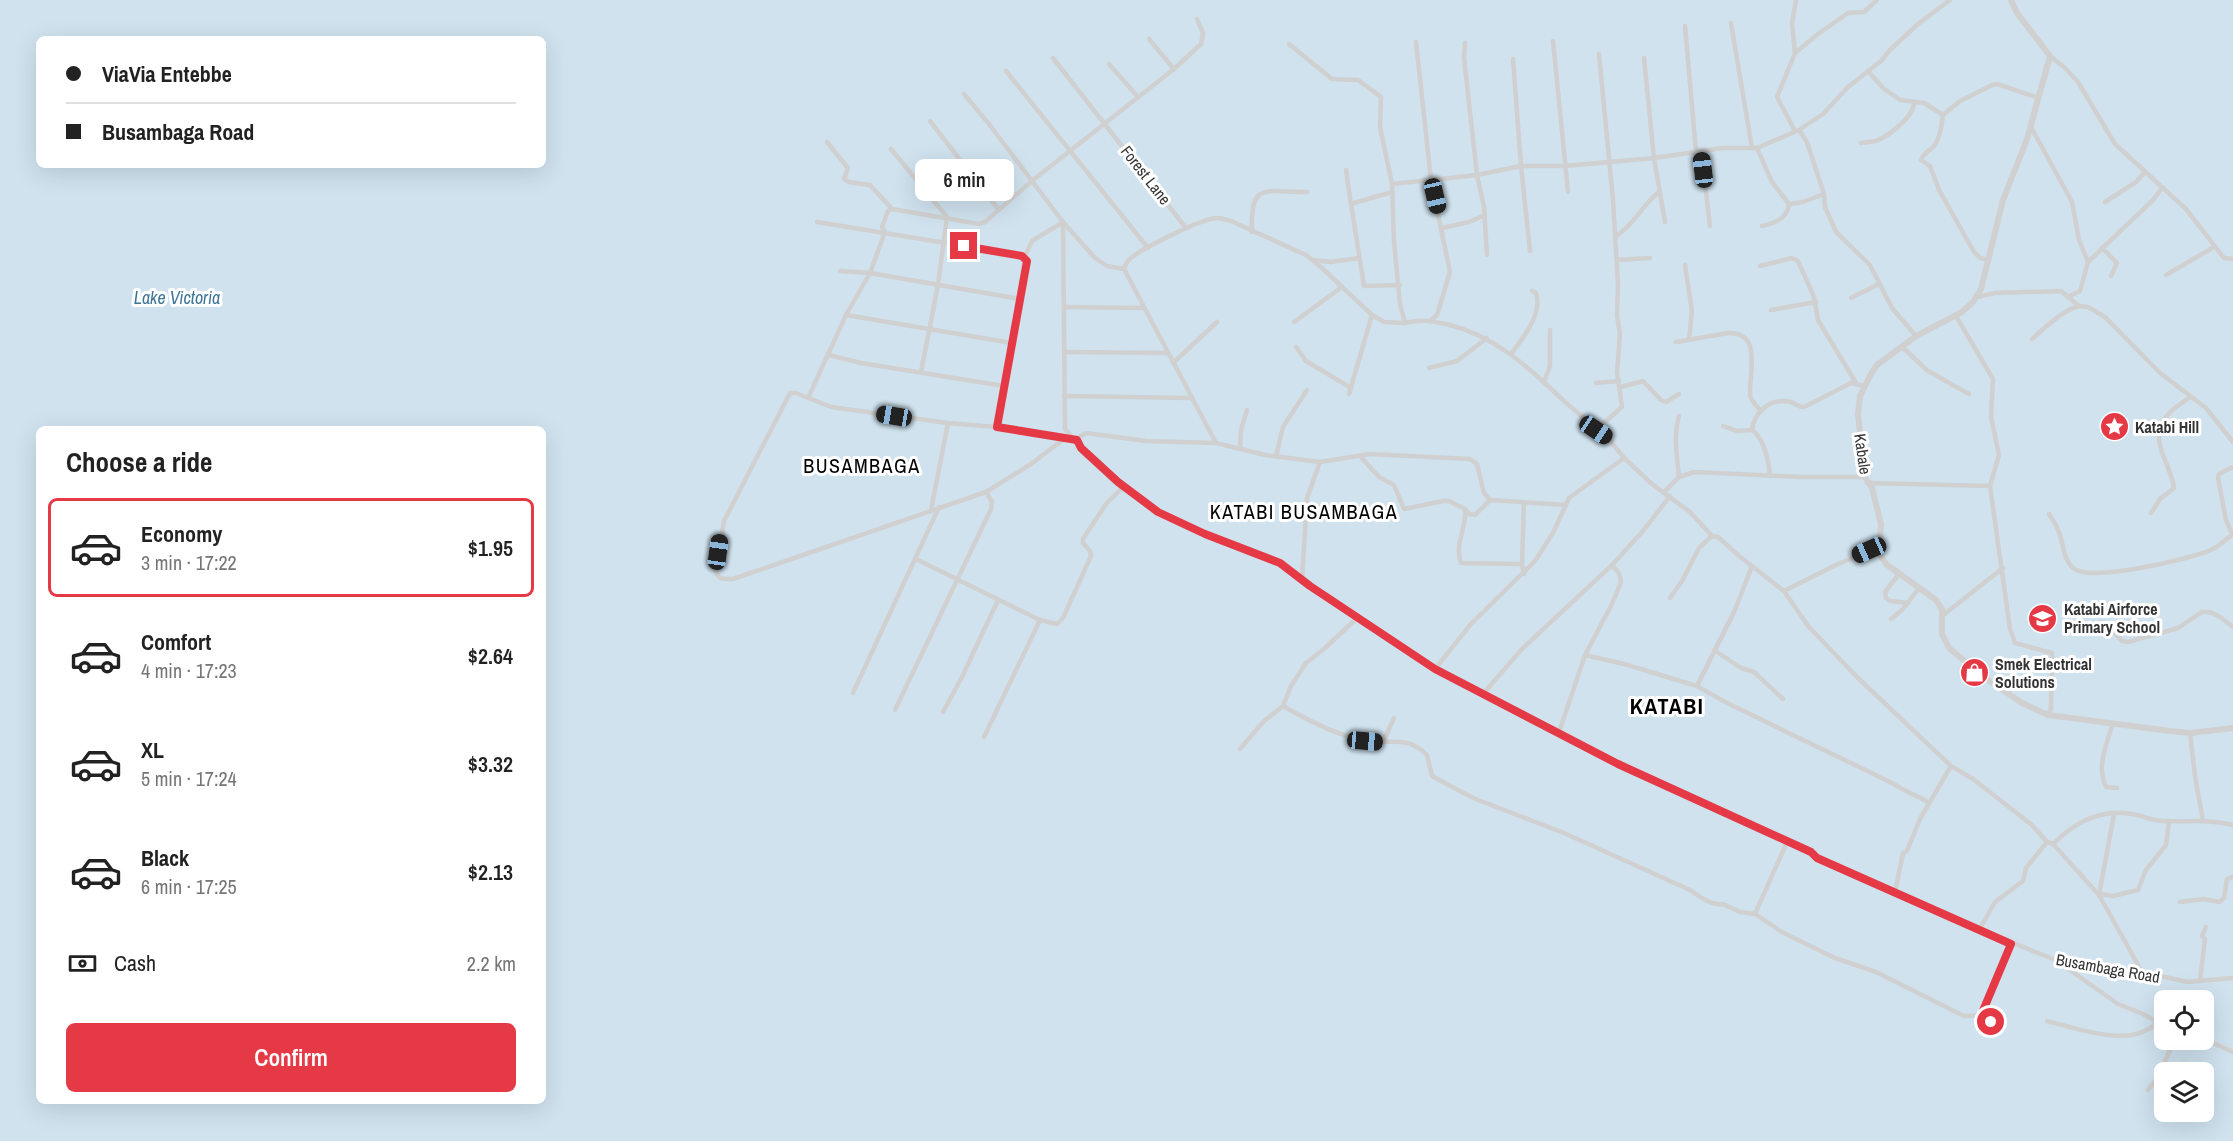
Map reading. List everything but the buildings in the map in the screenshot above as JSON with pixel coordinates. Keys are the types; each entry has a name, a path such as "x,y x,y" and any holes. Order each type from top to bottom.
{"street":[{"path":"1796,0 1792,22 1796,52"},
{"path":"1877,0 1864,12 1848,13 1796,52 1777,97 1807,142 1824,194 1825,207 1836,232 1870,265 1897,315 1916,336"},
{"path":"1392,184 1477,175 1521,166 1565,166 1654,158 1723,148 1755,148 1797,130 1823,114 1848,87 1881,61 1918,24 1950,0"},
{"path":"2011,0 2017,13 2050,56 2074,77 2109,136 2186,208 2224,258 2233,259"},
{"path":"827,142 848,168 844,179 870,185 892,209 982,223 1202,44 1203,33 1197,19"},
{"path":"1731,23 1755,148 1772,182 1789,204"},
{"path":"1685,26 1698,151 1710,226"},
{"path":"1149,39 1174,69"},
{"path":"1552,41 1568,192"},
{"path":"1416,42 1431,180 1450,272 1437,315 1430,321"},
{"path":"1465,43 1464,58 1477,175 1485,215 1487,255"},
{"path":"1289,44 1332,79 1358,80 1381,97 1380,127 1392,184 1394,242 1400,285 1400,304 1405,323"},
{"path":"1596,430 1622,407 1617,372 1620,334 1617,316 1616,236 1611,161 1599,54"},
{"name":"Kabale","path":"1878,547 1882,531 1872,488 1866,480 1858,414 1860,396 1877,366 1916,336 1956,316 1977,297 1989,260 2003,200 2031,127 2050,56"},
{"name":"Forest Lane","path":"1053,58 1186,228"},
{"path":"1644,58 1654,158 1665,222"},
{"path":"1513,59 1530,251"},
{"path":"1109,64 1138,97"},
{"path":"1006,71 1148,248"},
{"path":"1868,71 1883,88 1900,100 1924,103 1943,115"},
{"path":"1989,260 1980,258 1974,252 1939,190 1930,166 1921,159 1937,140 1943,115 1960,100 1997,84 2039,98"},
{"path":"964,94 990,124 1063,222 1101,263 1124,269 1216,443"},
{"path":"1861,143 1884,137 1911,113 1914,103"},
{"path":"930,121 999,210"},
{"path":"2031,127 2072,202 2079,240 2088,262"},
{"path":"891,149 947,217 938,285 921,372"},
{"path":"1346,170 1364,286 1400,285"},
{"path":"2105,202 2136,182 2145,172"},
{"path":"2068,297 2080,291 2088,262 2130,224 2162,188"},
{"path":"1252,232 1252,207 1258,194 1307,192"},
{"path":"1351,204 1392,192"},
{"path":"1616,236 1628,228 1638,212 1651,197 1659,192"},
{"path":"1789,204 1803,202 1824,194"},
{"path":"1762,226 1782,218 1789,204"},
{"path":"808,398 846,315 870,273 885,232 882,227 888,211 892,209"},
{"path":"1442,228 1469,222 1485,215"},
{"path":"1124,269 1128,260 1148,248 1186,228 1218,218 1231,221 1306,255 1372,315 1384,322 1405,323 1416,320 1458,327 1487,338 1511,354 1613,443 1624,458 1652,484 1699,520 1712,536 1718,537 1784,591 1808,626 1858,678 1951,766 1973,779 2032,825 2100,894 2142,972"},
{"path":"817,222 1024,256"},
{"path":"1024,256 1032,241 1063,222"},
{"name":"Busambaga Road","path":"1063,222 1065,429 1077,440 1081,448 1158,512 1170,519 1280,563 1357,618 1435,669 1618,764 1811,852 1817,858 2011,944 2058,962 2142,972 2188,982 2233,978"},
{"path":"2166,275 2214,247"},
{"path":"2102,248 2117,263 2111,276"},
{"path":"997,427 1027,261 1024,256"},
{"path":"1313,260 1359,258"},
{"path":"1617,260 1650,258"},
{"path":"1760,266 1795,259 1816,302 1818,320 1856,383 1859,386 1865,386"},
{"path":"1685,265 1692,311 1689,340"},
{"path":"840,271 870,273 1020,299"},
{"path":"1851,298 1879,284"},
{"path":"1294,321 1342,287"},
{"path":"1511,354 1534,320 1538,297 1532,291"},
{"path":"1977,297 1995,293 2061,291 2079,306"},
{"path":"1771,310 1816,302"},
{"path":"1064,307 1143,308"},
{"path":"2032,339 2072,308 2088,307 2105,317 2160,373 2206,408 2233,442"},
{"path":"846,315 1012,343"},
{"path":"1296,347 1306,361 1350,391 1372,315"},
{"path":"1956,316 1993,379 1991,417 1999,455 1990,486 2012,638 2015,643 2025,647 2052,653 2051,708 2048,715"},
{"path":"1173,363 1217,322"},
{"path":"1544,382 1550,366 1550,330"},
{"path":"1676,342 1728,333 1744,337 1750,350 1753,367 1750,395 1760,410"},
{"path":"1429,368 1457,361 1487,338"},
{"path":"1902,347 1928,371 1969,394"},
{"path":"1064,352 1167,353"},
{"path":"829,355 861,363 1004,386"},
{"path":"1596,383 1620,384 1643,381 1661,400 1666,402 1679,394"},
{"path":"1752,430 1753,420 1760,410 1772,404 1788,402 1799,408 1804,407 1851,383 1856,383"},
{"path":"1276,456 1283,427 1307,390"},
{"path":"1064,439 986,492 733,579 720,579 717,576 724,521 788,394 793,392 831,407 948,423 997,427 1064,439 1077,440 1086,433 1146,441 1216,443 1276,456 1320,462 1360,456 1470,459 1477,464 1484,493 1490,500 1566,505"},
{"path":"1064,396 1191,398"},
{"path":"2151,513 2160,499 2174,488 2158,440 2160,428 2170,411 2190,398"},
{"path":"1240,449 1241,430 1247,410"},
{"path":"1679,416 1675,443 1679,477"},
{"path":"931,510 948,423"},
{"path":"1723,426 1737,431 1752,430 1758,434 1770,476"},
{"path":"1360,456 1379,477 1394,485 1404,509 1449,501 1465,509 1469,514 1475,515 1481,512 1490,500"},
{"path":"1435,669 1471,624 1524,574 1553,533 1569,498 1624,458"},
{"path":"1302,579 1306,498 1320,462"},
{"path":"2049,514 2058,530 2065,555 2073,568 2079,572 2106,572 2178,560 2213,550 2232,534 2226,520 2218,478 2219,474 2233,467"},
{"path":"1664,492 1679,477 1694,472 1990,486"},
{"path":"916,560 1040,620 1057,624 1063,618 1091,556 1083,539 1106,504 1124,486"},
{"path":"895,710 992,505 986,492"},
{"path":"1484,694 1521,650 1612,565 1638,537 1670,496"},
{"path":"1524,502 1522,564 1524,574"},
{"path":"853,693 939,507"},
{"path":"1465,509 1466,522 1459,538 1460,562 1522,564"},
{"path":"1670,598 1682,581 1699,548 1712,536"},
{"path":"1784,591 1878,547 1882,560 1936,600 1941,609 1942,634 1949,648 1984,677 2022,703 2048,715 2190,733 2233,728"},
{"path":"1558,732 1585,655 1621,582 1619,573 1612,565"},
{"path":"1697,686 1735,610 1752,566"},
{"path":"1942,616 2002,568"},
{"path":"1899,574 1885,592 1886,598 1890,601 1908,603"},
{"path":"1892,619 1919,588"},
{"path":"943,712 962,678 998,600"},
{"path":"2101,622 2107,624 2122,641 2128,642 2178,628 2206,611 2233,627"},
{"path":"1240,749 1264,721 1283,706 1291,686 1306,663 1357,618"},
{"path":"984,736 1040,620"},
{"path":"1714,650 1741,668 1754,672 1783,699"},
{"path":"1585,655 1697,686 1903,790 1914,793 1929,803"},
{"path":"1283,706 1348,736 1365,741 1408,742 1427,755 1432,776 1473,798 1564,833 1630,862 1690,890 1704,900 1755,915 1782,932 1835,958 1876,972 1964,1016 1982,1013 2011,944"},
{"path":"1383,742 1394,718"},
{"path":"2113,723 2102,769 2106,787 2117,788"},
{"path":"2190,733 2203,821"},
{"path":"1895,892 1903,853 1907,851 1920,819 1951,766"},
{"path":"2100,894 2114,814"},
{"path":"1979,930 1995,902 2023,881 2026,868 2050,843 2075,824 2093,816 2132,814 2156,821 2203,821 2233,825"},
{"path":"2100,894 2113,896 2138,890 2146,870 2166,845 2169,821"},
{"path":"1755,915 1786,842"},
{"path":"2180,902 2204,899 2220,902 2224,898 2227,879 2233,877"},
{"path":"2200,980 2205,939 2202,936 2206,927"},
{"path":"2058,962 2118,1004 2154,1019"},
{"path":"1982,1013 1991,1022"},
{"path":"2047,1021 2112,1037 2131,1035 2154,1025"},
{"path":"2214,1043 2233,1052"},
{"path":"2148,1090 2156,1080 2170,1050"}],"water":[{"name":"Lake Victoria","path":"0,0 2233,0 2233,1141 0,1141"}],"place":[{"name":"Katabi Hill","path":"2114,427"},
{"name":"Katabi Airforce Primary School","path":"2043,618"},
{"name":"Smek Electrical Solutions","path":"1974,673"}],"district":[{"name":"BUSAMBAGA","path":"862,465"},
{"name":"KATABI BUSAMBAGA","path":"1304,511"},
{"name":"KATABI","path":"1667,706"}],"route":[{"path":"964,246 1024,256 1027,261 997,427 1077,440 1081,448 1118,482 1158,512 1205,534 1280,563 1310,586 1435,669 1618,764 1811,852 1817,858 2011,944 1982,1013 1991,1022"}]}
